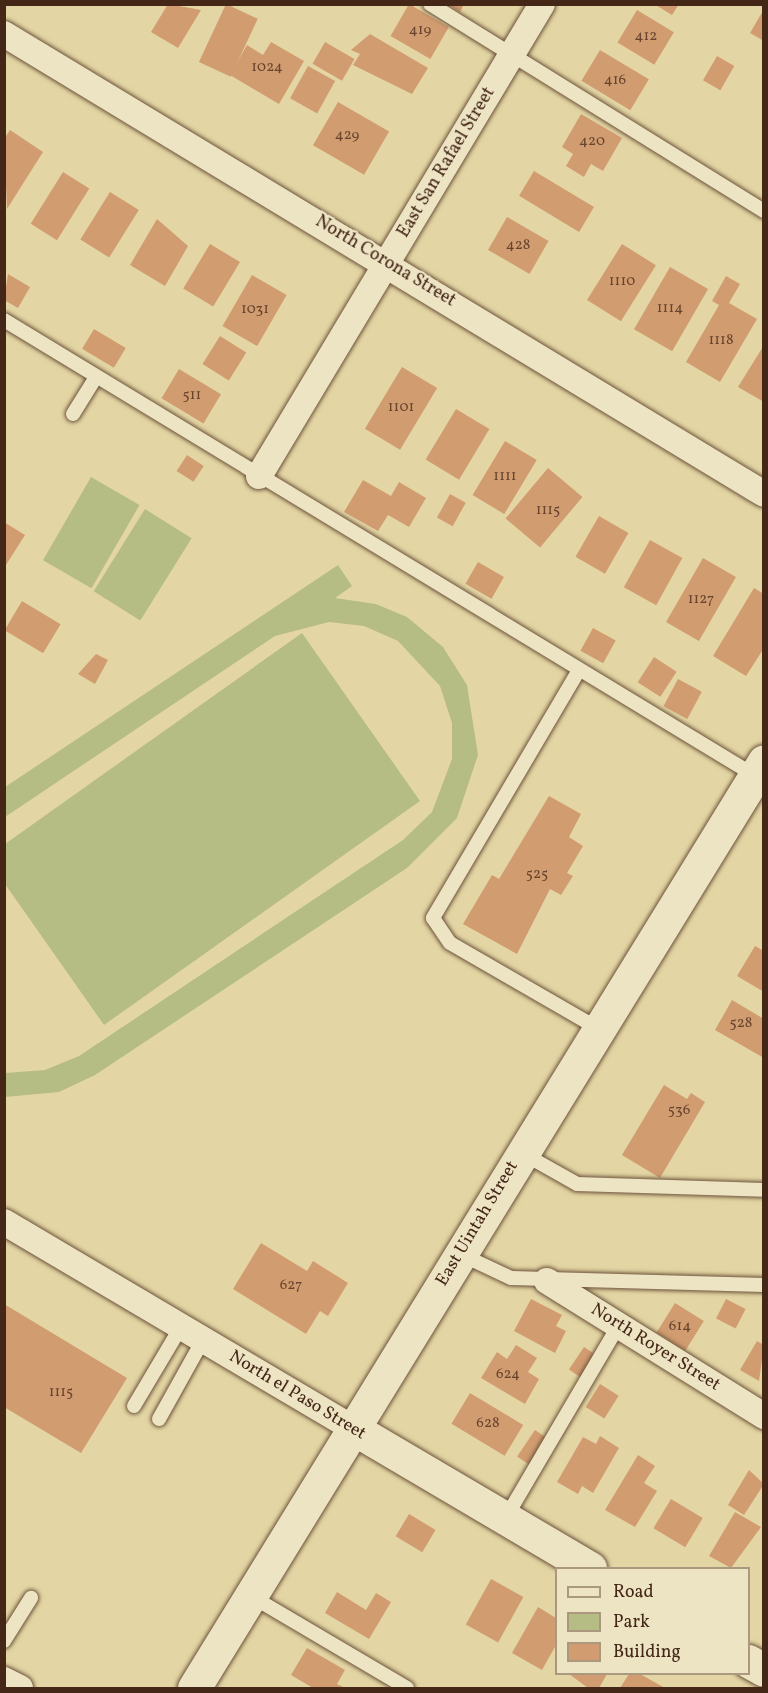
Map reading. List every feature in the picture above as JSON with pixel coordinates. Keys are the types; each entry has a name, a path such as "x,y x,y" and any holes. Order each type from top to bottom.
{"main road":[{"name":"East Uintah Street","path":"194,1689 598,1029 760,773"},
{"name":"North el Paso Street","path":"354,1430 587,1567"},
{"path":"750,1662 764,1670"}],"street":[{"name":"East San Rafael Street","path":"259,476 542,4"},
{"name":"North Corona Street","path":"4,34 388,263 764,494"},
{"name":"North el Paso Street","path":"4,1222 354,1430"},
{"name":"North Royer Street","path":"547,1281 764,1416"},
{"path":"4,1680 20,1689"}],"lane":[{"path":"430,4 764,211"},
{"path":"4,320 579,670 760,773"},
{"path":"73,414 96,377"},
{"path":"579,670 433,918 450,943 598,1029"},
{"path":"522,1153 577,1184 764,1190"},
{"path":"460,1254 511,1278 547,1281 764,1285"},
{"path":"505,1519 619,1325"},
{"path":"134,1406 181,1327"},
{"path":"159,1419 203,1340"},
{"path":"251,1596 407,1689"},
{"path":"4,1641 31,1598"}],"green space":[{"path":"91,477 139,505 91,588 43,560"},
{"path":"145,509 192,538 140,620 94,591"},
{"path":"338,565 352,586 335,598 376,604 407,617 443,647 467,685 478,755 457,818 407,868 95,1075 59,1092 5,1097 5,1073 45,1070 79,1056 403,840 432,812 452,759 452,723 440,686 398,641 364,626 329,622 275,636 5,817 5,787"},
{"path":"302,633 420,801 104,1025 5,884 5,844"}],"building":[{"path":"168,4 201,10 178,48 151,32"},
{"path":"226,4 258,19 231,77 199,62"},
{"path":"409,4 449,27 430,59 390,36"},
{"path":"447,4 464,4 460,12"},
{"path":"654,4 679,4 672,15"},
{"path":"764,9 764,41 750,33"},
{"path":"637,10 674,32 654,65 617,43"},
{"path":"370,34 428,68 412,94 353,65 360,54 351,50"},
{"path":"271,42 304,61 279,104 230,75 247,45 263,55"},
{"path":"325,42 354,59 342,81 312,64"},
{"path":"600,50 649,79 630,110 581,81"},
{"path":"717,56 734,66 720,90 703,80"},
{"path":"308,66 335,81 317,113 290,98"},
{"path":"338,102 389,132 364,175 313,145"},
{"path":"581,114 622,138 603,171 591,164 584,177 566,166 573,154 562,147"},
{"path":"10,130 43,152 7,209 4,139"},
{"path":"534,171 594,207 579,232 519,196"},
{"path":"63,172 89,188 57,240 31,224"},
{"path":"110,192 139,210 109,258 80,239"},
{"path":"507,217 549,241 530,274 488,250"},
{"path":"157,219 188,246 165,286 130,265"},
{"path":"210,244 240,262 213,307 183,289"},
{"path":"622,244 656,265 621,321 587,300"},
{"path":"670,267 708,289 672,351 634,329"},
{"path":"8,274 30,287 18,308 4,300"},
{"path":"252,275 287,295 257,346 222,326"},
{"path":"726,276 740,284 729,303 757,319 720,382 686,362 719,305 712,301"},
{"path":"94,329 126,348 114,368 82,349"},
{"path":"220,336 246,352 229,380 203,364"},
{"path":"764,345 764,402 738,387"},
{"path":"402,367 437,388 400,450 365,429"},
{"path":"179,369 221,394 203,423 161,398"},
{"path":"456,409 489,429 459,480 426,460"},
{"path":"505,441 537,460 504,514 473,495"},
{"path":"187,455 204,466 193,482 177,471"},
{"path":"548,468 582,497 540,547 506,519"},
{"path":"363,480 391,496 399,482 426,498 409,527 388,515 378,531 344,512"},
{"path":"450,494 466,503 453,526 437,518"},
{"path":"599,516 628,533 605,574 576,557"},
{"path":"4,522 25,535 4,568"},
{"path":"650,540 682,558 656,605 624,587"},
{"path":"703,558 736,577 699,641 666,622"},
{"path":"478,562 504,577 491,599 466,584"},
{"path":"754,588 764,594 764,648 746,676 713,656"},
{"path":"22,601 61,624 43,653 4,630"},
{"path":"593,628 616,641 603,663 580,651"},
{"path":"96,654 108,660 95,684 78,674"},
{"path":"654,657 677,672 660,697 638,682"},
{"path":"678,679 702,692 687,719 663,706"},
{"path":"549,796 581,814 569,837 583,846 567,873 573,876 561,895 550,889 517,954 463,924 492,875 499,879"},
{"path":"755,946 764,951 764,992 737,976"},
{"path":"732,1000 764,1019 764,1058 715,1030"},
{"path":"664,1085 687,1099 691,1093 705,1102 660,1178 622,1155"},
{"path":"261,1243 307,1271 313,1261 348,1283 328,1316 320,1311 306,1334 233,1289"},
{"path":"531,1299 562,1315 556,1326 566,1331 555,1353 514,1331"},
{"path":"726,1299 746,1309 736,1329 716,1319"},
{"path":"675,1303 704,1321 685,1351 656,1333"},
{"path":"4,1304 127,1378 81,1453 4,1407"},
{"path":"757,1341 764,1345 759,1381 740,1370"},
{"path":"516,1345 537,1358 528,1372 539,1379 525,1404 481,1378 497,1352 507,1359"},
{"path":"584,1347 599,1357 584,1379 569,1369"},
{"path":"600,1384 619,1396 604,1419 586,1407"},
{"path":"470,1393 523,1425 505,1456 451,1424"},
{"path":"535,1430 550,1440 532,1467 517,1457"},
{"path":"600,1436 619,1448 593,1493 582,1486 578,1494 557,1482 583,1437 596,1444"},
{"path":"638,1455 655,1466 644,1483 657,1491 635,1527 605,1510"},
{"path":"749,1470 764,1484 744,1515 728,1505"},
{"path":"671,1499 703,1518 685,1547 653,1528"},
{"path":"735,1512 761,1527 732,1567 709,1556"},
{"path":"409,1514 436,1530 422,1552 396,1536"},
{"path":"491,1579 523,1597 498,1642 466,1624"},
{"path":"337,1592 366,1610 376,1593 391,1602 369,1639 325,1613"},
{"path":"538,1607 555,1617 555,1647 542,1670 512,1653"},
{"path":"307,1648 345,1670 337,1684 345,1688 313,1688 291,1675"},
{"path":"570,1675 606,1675 599,1688 588,1688"},
{"path":"628,1675 642,1675 665,1688 620,1688"}]}
